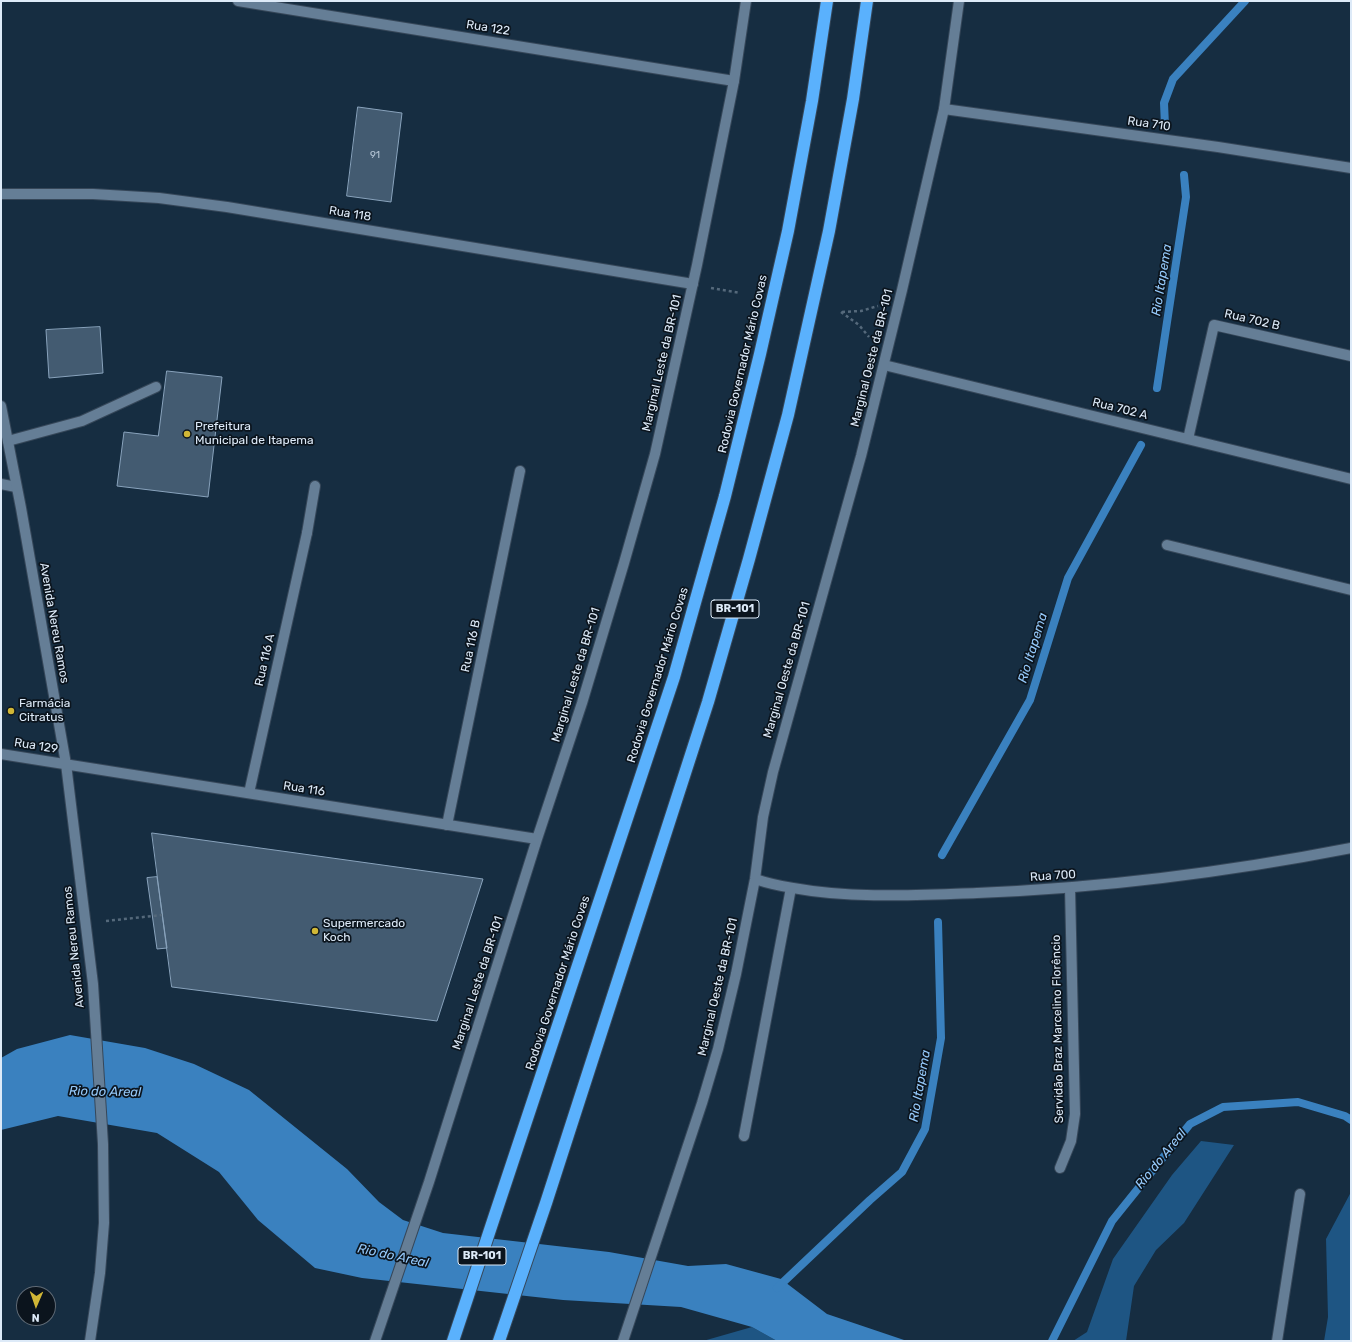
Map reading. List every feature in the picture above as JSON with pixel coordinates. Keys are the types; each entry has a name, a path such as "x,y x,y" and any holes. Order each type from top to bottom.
{"highway":[{"name":"Rodovia Governador Mário Covas","path":"453,1341 674,677 725,496 760,354 788,231 812,101 827,1"},
{"name":"BR-101","path":"499,1341 546,1203 708,702 749,558 786,423 830,223 853,99 867,1"}],"main road":[{"name":"Rua 122","path":"238,1 734,81"},
{"name":"Marginal Leste da BR-101","path":"375,1341 429,1182 582,703 655,454 693,284 734,81 746,1"},
{"name":"Marginal Oeste da BR-101","path":"623,1341 671,1198 718,1049 736,974 773,772 861,456 902,290 944,109 959,1"},
{"name":"Rua 710","path":"944,109 1218,147 1351,168"},
{"name":"Rua 118","path":"1,194 93,194 159,198 212,205 693,284"},
{"name":"Rua 702 B","path":"1188,439 1214,325 1351,356"},
{"name":"Rua 702 A","path":"884,365 1351,479"},
{"path":"8,441 82,421 156,387"},
{"name":"Avenida Nereu Ramos","path":"1,406 66,764 93,984 103,1144 104,1223 100,1273 90,1341"},
{"name":"Rua 116 B","path":"448,825 520,472"},
{"path":"1,484 16,487"},
{"name":"Rua 116 A","path":"249,793 315,486"},
{"path":"1167,545 1351,590"},
{"name":"Rua 129","path":"1,754 66,764"},
{"name":"Rua 116","path":"66,764 538,839"},
{"name":"Rua 700","path":"754,880 791,888 840,894 876,895 934,895 1070,888 1140,881 1219,870 1351,848"},
{"path":"744,1136 791,888"},
{"name":"Servidão Braz Marcelino Florêncio","path":"1060,1168 1071,1141 1075,1114 1070,888"},
{"path":"1277,1341 1300,1194"}],"path":[{"path":"693,284 740,293"},
{"path":"884,365 874,341 859,325 841,312 861,311 880,305 902,290"},
{"path":"85,923 162,915"}],"shaded area":[{"path":"1201,1141 1234,1145 1184,1223 1156,1250 1134,1286 1126,1341 1073,1341 1087,1332 1113,1259 1172,1175"},
{"path":"1351,1192 1351,1341 1324,1341 1328,1317 1326,1239"},
{"path":"752,1327 777,1341 703,1341"}],"water":[{"path":"70,1035 145,1048 194,1064 249,1090 347,1169 379,1202 403,1220 443,1233 609,1252 688,1266 726,1264 781,1279 827,1314 907,1341 777,1341 752,1327 681,1307 563,1300 362,1278 315,1268 258,1220 219,1172 157,1133 58,1116 1,1130 1,1058 17,1049"}],"building":[{"path":"358,107 402,113 391,202 347,196"},
{"path":"100,327 103,373 49,378 46,330"},
{"name":"Prefeitura Municipal de Itapema","path":"167,371 222,377 208,497 117,486 124,432 158,436"},
{"name":"Supermercado Koch","path":"152,833 483,879 437,1021 172,987"},
{"path":"157,877 167,948 157,949 147,878"}],"waterway":[{"name":"Rio Itapema","path":"1165,126 1164,103 1173,79 1245,1"},
{"name":"Rio Itapema","path":"1157,388 1186,197 1184,175"},
{"name":"Rio Itapema","path":"942,855 1030,700 1068,578 1141,445"},
{"name":"Rio Itapema","path":"777,1288 870,1200 902,1172 925,1129 941,1038 938,922"},
{"name":"Rio do Areal","path":"1052,1341 1112,1221 1190,1124 1223,1107 1298,1102 1345,1116 1351,1120"}],"place":[{"name":"Prefeitura Municipal de Itapema","path":"187,434"},
{"name":"Farmácia Citratus","path":"11,711"},
{"name":"Supermercado Koch","path":"315,931"}]}
